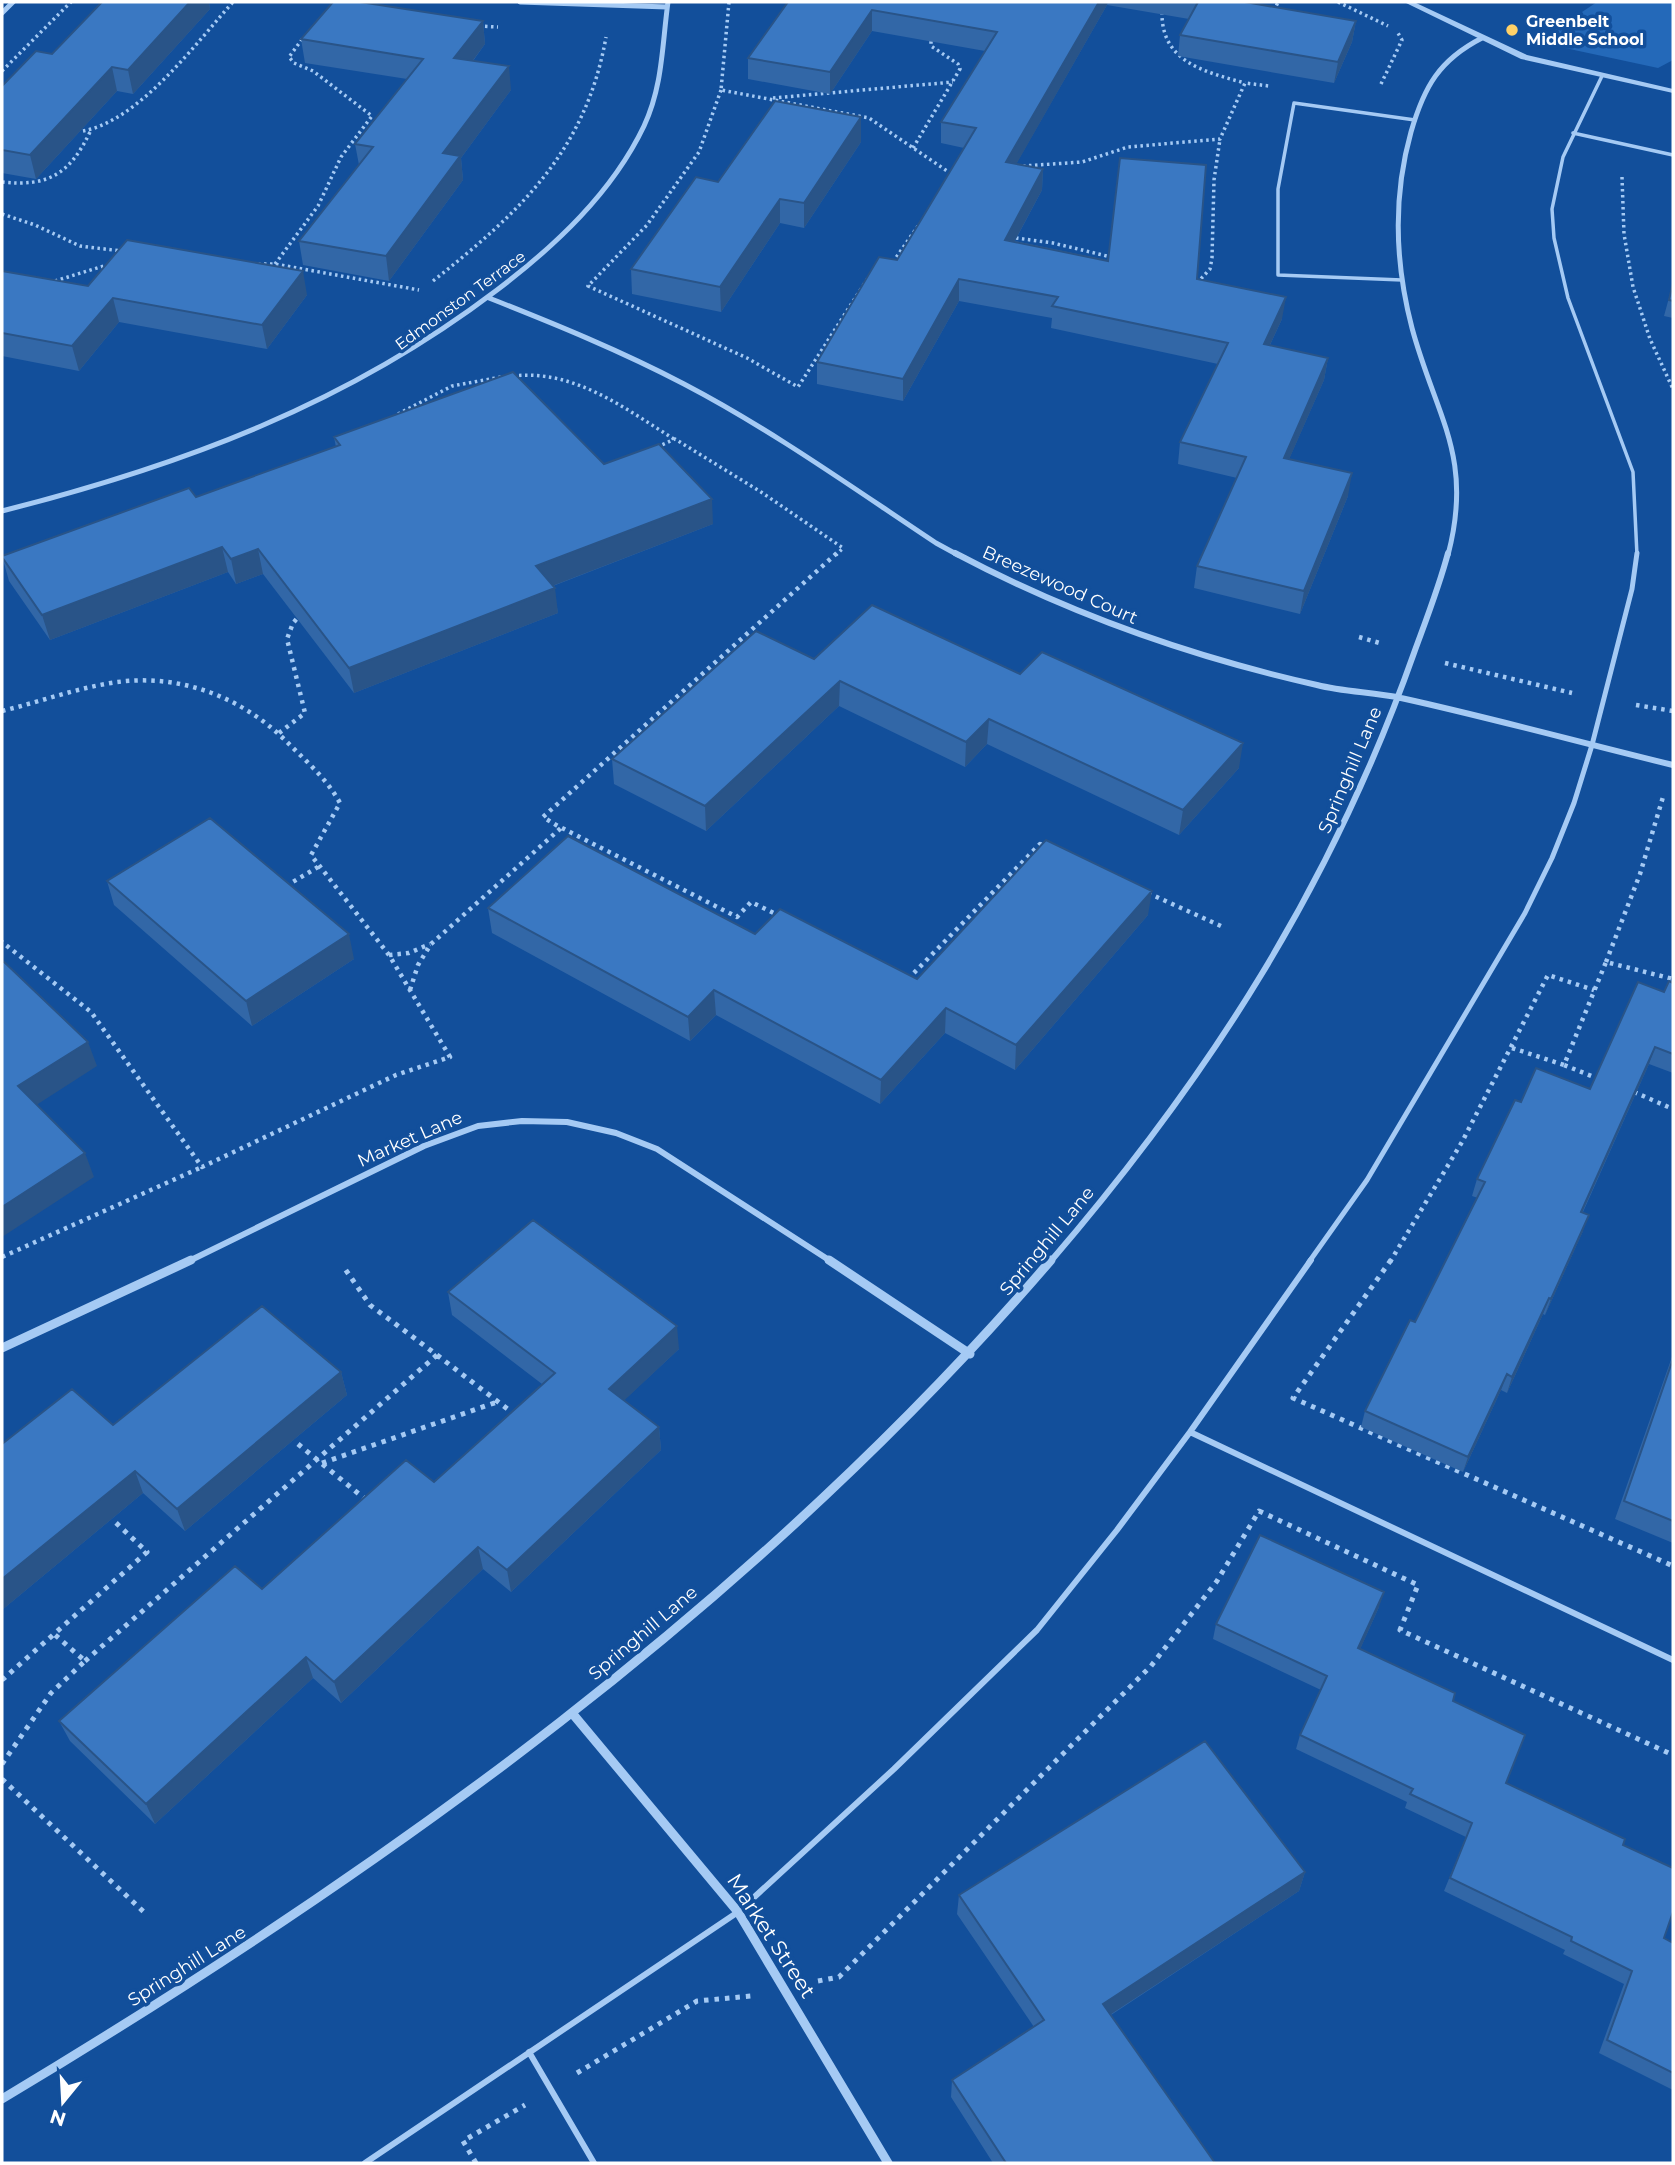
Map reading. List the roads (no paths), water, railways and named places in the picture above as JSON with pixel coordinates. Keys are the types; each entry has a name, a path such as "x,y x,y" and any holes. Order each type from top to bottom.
{"street":[{"path":"2,13 13,2"},
{"path":"520,2 667,5"},
{"path":"1408,2 1524,57 1673,92"},
{"name":"Edmonston Terrace","path":"2,511 146,471 265,428 391,365 489,298 543,254 600,194 635,139 654,102 661,76 667,5"},
{"name":"Springhill Lane","path":"2,2099 267,1935 425,1824 572,1713 682,1622 786,1531 970,1354 1080,1229 1225,1034 1269,965 1330,857 1398,697 1449,553 1457,516 1456,464 1447,425 1414,333 1402,281 1397,244 1397,202 1401,173 1415,120 1428,88 1444,61 1463,47 1482,38"},
{"name":"Breezewood Court","path":"489,298 581,335 684,384 778,438 936,543 1002,578 1132,632 1238,665 1319,686 1398,697 1672,765"},
{"name":"Market Lane","path":"2,1349 155,1278 424,1146 478,1126 522,1121 567,1122 616,1133 657,1149 970,1354"},
{"name":"Market Street","path":"572,1713 738,1912 888,2163"}],"lane":[{"path":"365,2163 738,1912 894,1769 1037,1629 1118,1530 1367,1180 1525,914 1570,814 1592,745 1632,589 1637,552 1633,472 1568,298 1554,238 1552,209 1555,181 1573,133 1602,76"},
{"path":"1402,281 1278,275 1275,228 1278,177 1294,103 1415,120"},
{"path":"1573,133 1673,155"},
{"path":"1190,1432 1673,1660"},
{"path":"529,2052 594,2163"}],"place":[{"name":"Greenbelt Middle School","path":"1512,30"}]}
